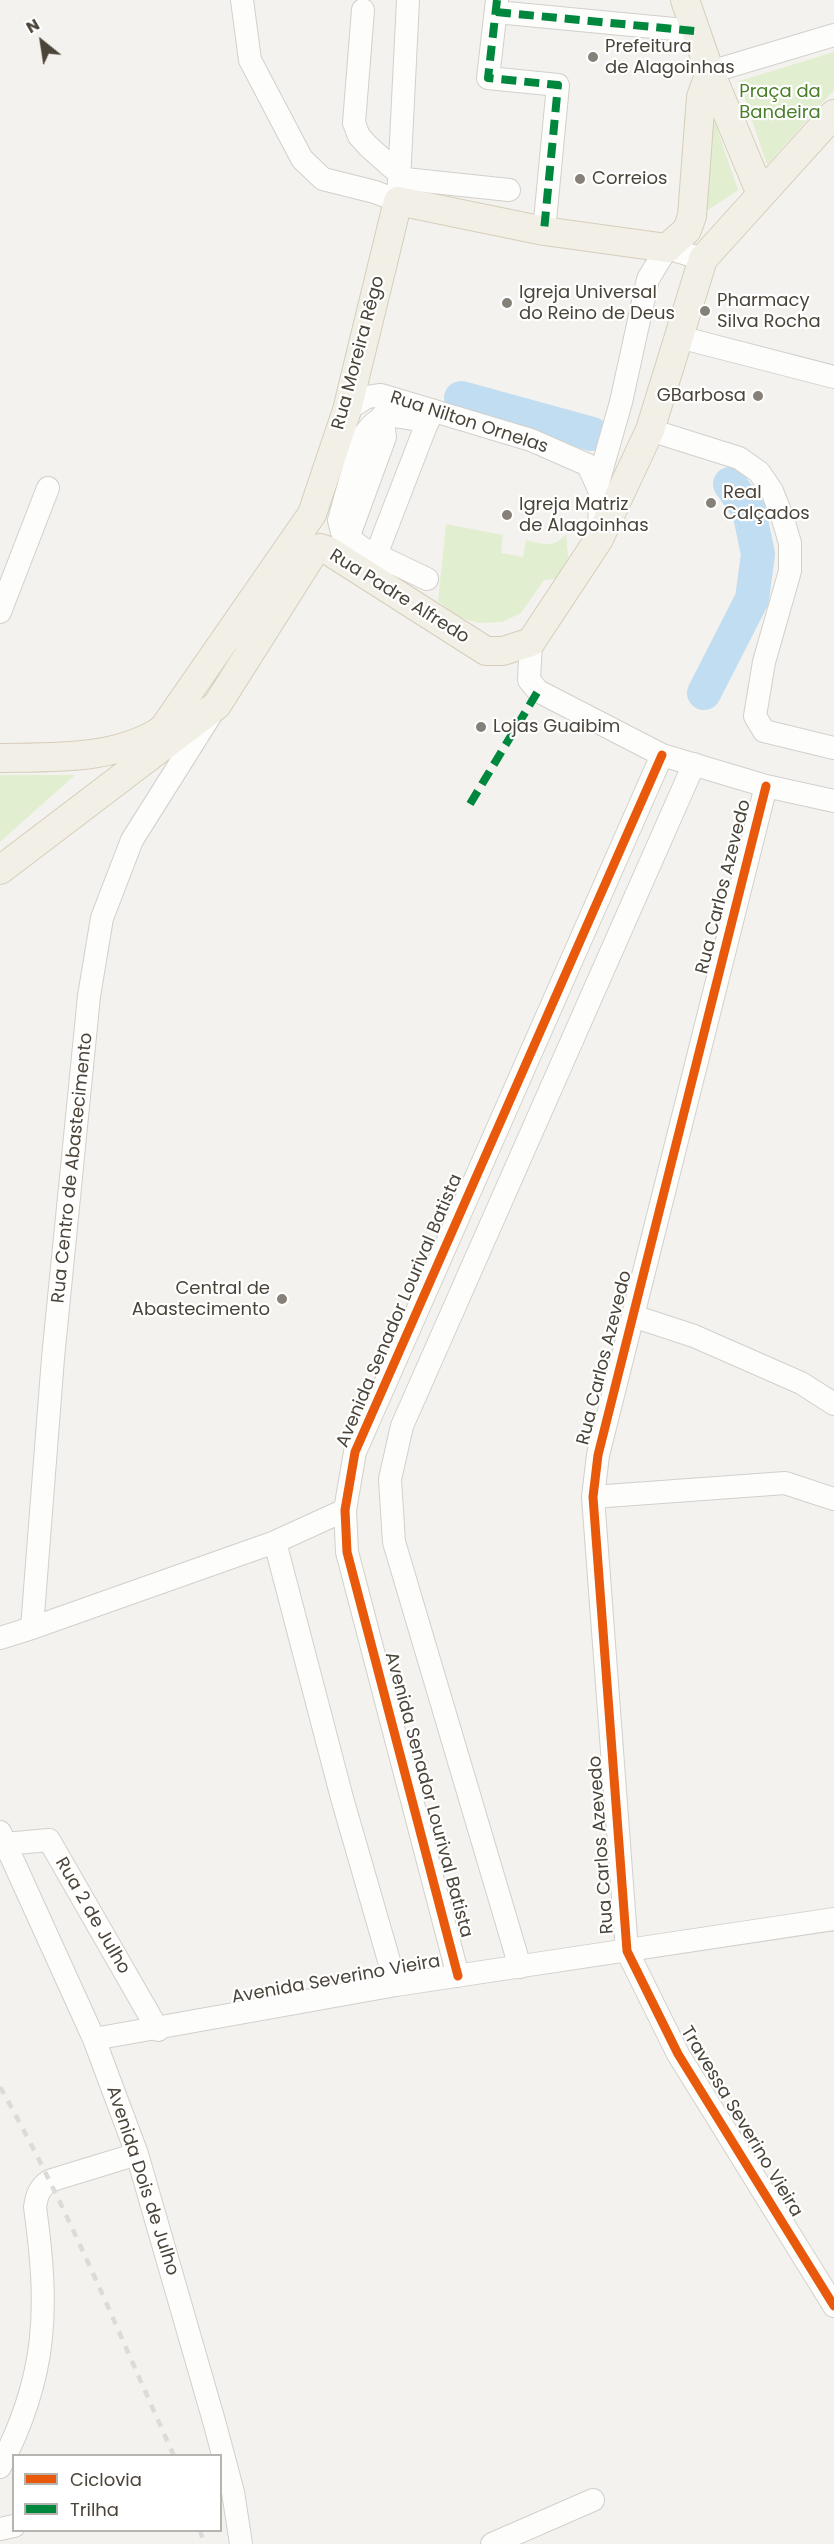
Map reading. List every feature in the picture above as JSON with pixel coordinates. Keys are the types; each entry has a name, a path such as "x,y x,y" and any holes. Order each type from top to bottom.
{"main road":[{"path":"685,0 710,72 761,194"},
{"path":"399,188 544,231 667,248 687,230 692,216 701,97 710,72"},
{"path":"531,642 599,538 650,430 703,259 834,114"},
{"name":"Rua Moreira Rêgo","path":"167,734 312,514 347,410 399,188"},
{"path":"0,870 58,826 167,734 217,705 315,550 320,548 312,514"},
{"name":"Rua Padre Alfredo","path":"320,548 329,551 477,647 493,652 531,642"},
{"path":"0,758 71,754 136,745 167,734"},
{"path":"58,826 87,781 83,766 71,754"}],"street":[{"path":"242,0 250,60 302,159 323,179 375,192 399,188 410,181 509,190"},
{"path":"399,188 408,0"},
{"path":"544,231 558,85 488,78 497,6 695,31"},
{"path":"363,10 354,123 359,136 399,188"},
{"path":"710,72 834,35"},
{"path":"599,538 600,492 598,483 621,402 648,279 667,248 703,259"},
{"path":"679,337 834,377"},
{"name":"Rua Nilton Ornelas","path":"347,410 375,394 430,416 531,440 588,465 598,483"},
{"path":"376,555 430,416 389,414 382,416 386,437 348,538 376,555 427,579"},
{"path":"650,430 739,458 759,471 772,491 790,543 790,571 764,663 755,716 764,731 834,748"},
{"path":"0,612 10,554 48,488"},
{"path":"531,642 529,680 538,691 662,755 766,786 834,801"},
{"name":"Rua Centro de Abastecimento","path":"32,1628 53,1358 89,996 102,918 132,840 217,705"},
{"name":"Avenida Senador Lourival Batista","path":"459,1976 346,1552 345,1510 355,1452 662,755"},
{"name":"Avenida Senador Lourival Batista","path":"520,1966 394,1542 390,1479 402,1426 693,764"},
{"name":"Rua Carlos Azevedo","path":"627,1951 593,1497 598,1455 766,786"},
{"path":"633,1316 694,1336 801,1383 834,1404"},
{"path":"593,1497 784,1483 834,1499"},
{"path":"0,1638 275,1542 345,1510"},
{"path":"275,1542 342,1798 396,1985"},
{"name":"Rua 2 de Julho","path":"3,1838 49,1840 158,2030"},
{"name":"Avenida Dois de Julho","path":"3,1838 94,2039 137,2154 233,2492 241,2544"},
{"name":"Avenida Severino Vieira","path":"94,2039 158,2030 396,1985 834,1919"},
{"name":"Travessa Severino Vieira","path":"627,1951 678,2054 834,2306"},
{"path":"0,2467 17,2435 35,2380 43,2334 45,2282 35,2207 42,2186 49,2181 137,2154"},
{"path":"492,2544 593,2500"}],"green space":[{"name":"Praça da Bandeira","path":"834,52 834,90 767,165 739,81"},
{"path":"709,105 738,190 705,212"},
{"path":"446,524 503,535 501,553 523,557 526,540 553,544 566,534 569,564 556,579 544,580 521,613 502,622 479,623 458,617 438,601"},
{"path":"0,775 75,775 0,842"}],"waterway":[{"path":"461,398 592,434"},
{"path":"704,693 752,599 758,554 749,511 730,484"}],"railway":[{"path":"0,2087 70,2223 173,2454"},
{"path":"201,2532 204,2544"}],"marked path":[{"path":"497,0 488,78 558,85 544,231"},
{"path":"496,12 695,31"},
{"path":"470,804 538,691"}],"cycle path":[{"path":"458,1976 347,1552 345,1510 355,1452 662,755"},
{"path":"766,786 598,1455 593,1497 627,1951 678,2054 834,2306"}],"place":[{"name":"Prefeitura de Alagoinhas","path":"593,57"},
{"name":"Correios","path":"580,179"},
{"name":"Igreja Universal do Reino de Deus","path":"507,303"},
{"name":"Pharmacy Silva Rocha","path":"705,311"},
{"name":"GBarbosa","path":"758,396"},
{"name":"Real Calçados","path":"711,503"},
{"name":"Igreja Matriz de Alagoinhas","path":"507,515"},
{"name":"Lojas Guaibim","path":"481,727"},
{"name":"Central de Abastecimento","path":"282,1299"}]}
